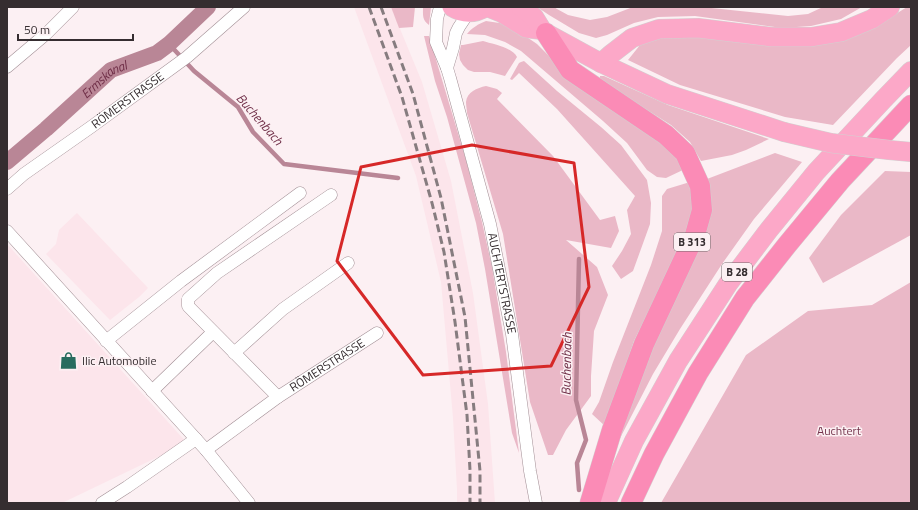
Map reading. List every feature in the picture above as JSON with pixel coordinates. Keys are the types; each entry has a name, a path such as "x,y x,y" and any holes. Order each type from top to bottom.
{"highway":[{"name":"B 313","path":"544,32 570,70 666,136 685,153 700,186 702,210 695,234 644,344 612,430 590,503"},
{"name":"B 28","path":"631,503 654,454 698,373 745,298 840,181 911,105"}],"main road":[{"name":"B 313","path":"521,7 534,16 544,32"},
{"path":"601,63 632,38 659,29 698,28 772,37 811,37 841,32 872,19 890,7"},
{"name":"B 313","path":"473,8 502,13 526,28 544,32 601,63 667,94 784,132 831,143 911,152"},
{"name":"B 28","path":"606,503 634,441 678,361 728,284 768,231 816,172 882,100 911,71"}],"street":[{"path":"7,67 46,34 73,7"},
{"name":"RÖMERSTRASSE","path":"7,189 24,174 91,128 183,60 244,7"},
{"name":"AUCHTERTSTRASSE","path":"440,7 437,19 436,42 447,68 490,224 512,334 530,471 536,503"},
{"path":"447,68 454,48 456,33 473,8"},
{"path":"106,341 181,281 300,193"},
{"name":"RÖMERSTRASSE","path":"278,398 188,306 188,299 217,273 331,195"},
{"path":"7,231 206,450 249,503"},
{"path":"234,353 283,309 348,263"},
{"path":"152,391 213,332"},
{"name":"RÖMERSTRASSE","path":"206,450 278,398 377,333"},
{"path":"102,503 196,439"}],"highlighted area":[{"path":"472,145 574,163 589,287 551,366 423,375 337,261 361,167"}],"shaded area":[{"path":"354,7 391,7 422,82 451,181 473,293 488,404 495,503 457,503 453,418 441,282 416,176"},
{"path":"77,213 148,288 110,320 46,254 56,244 59,230"},
{"path":"7,244 187,443 62,503 7,503"}],"green space":[{"path":"391,7 415,7 413,27 399,28"},
{"path":"423,7 431,7 429,25 424,19"},
{"path":"537,7 554,7 568,15 590,20 607,17 633,7 702,7 788,16 808,14 823,7 862,7 841,19 811,26 782,28 695,16 658,17 634,23 607,35 596,38 579,33"},
{"path":"907,7 911,7 911,45 833,125 785,117 680,85 628,60 640,45 661,38 870,30"},
{"path":"486,21 506,24 537,44 561,68 660,137 685,169 666,178 657,177 647,170 627,143 521,51 505,42 485,35 467,34 475,26"},
{"path":"424,36 429,36 466,160 482,222 492,267 506,352 519,453 512,433 476,223 447,117 435,81"},
{"path":"483,41 506,48 517,57 505,76 490,72 474,72 468,70 463,65 459,54 461,45"},
{"path":"524,61 621,145 647,180 651,203 650,224 633,271 621,279 612,266 631,234 627,210 635,196 557,109 519,73 512,80 510,79 519,63"},
{"path":"600,76 604,76 668,105 769,139 732,155 701,161 690,142 671,125 604,83 600,79"},
{"path":"486,86 497,89 502,93 497,99 553,156 600,220 615,216 619,231 611,248 566,240 597,267 608,295 594,331 591,396 566,430 553,455 548,455 530,402 503,234 467,113 466,102 470,93 476,89"},
{"path":"775,153 802,162 754,219 722,264 653,374 617,444 707,179"},
{"path":"885,171 911,172 911,235 823,283 809,258 841,215"},
{"path":"690,182 692,213 688,230 634,341 605,426 592,414 599,402 651,265 662,231 662,196 667,189"},
{"name":"Auchtert","path":"911,282 911,503 661,503 746,355 808,311 872,305"}],"waterway":[{"name":"Ermskanal","path":"7,162 111,70 157,53 169,44 208,7"},
{"name":"Buchenbach","path":"169,44 194,71 238,107 253,132 284,164 398,178"},
{"name":"Buchenbach","path":"579,259 576,400 586,440 577,463 579,490"}],"railway":[{"path":"369,7 402,97 432,203 444,252 467,415 470,503"},
{"path":"381,7 413,94 441,198 465,317 480,471 480,503"}],"place":[{"name":"Ilic Automobile","path":"69,361"}]}
